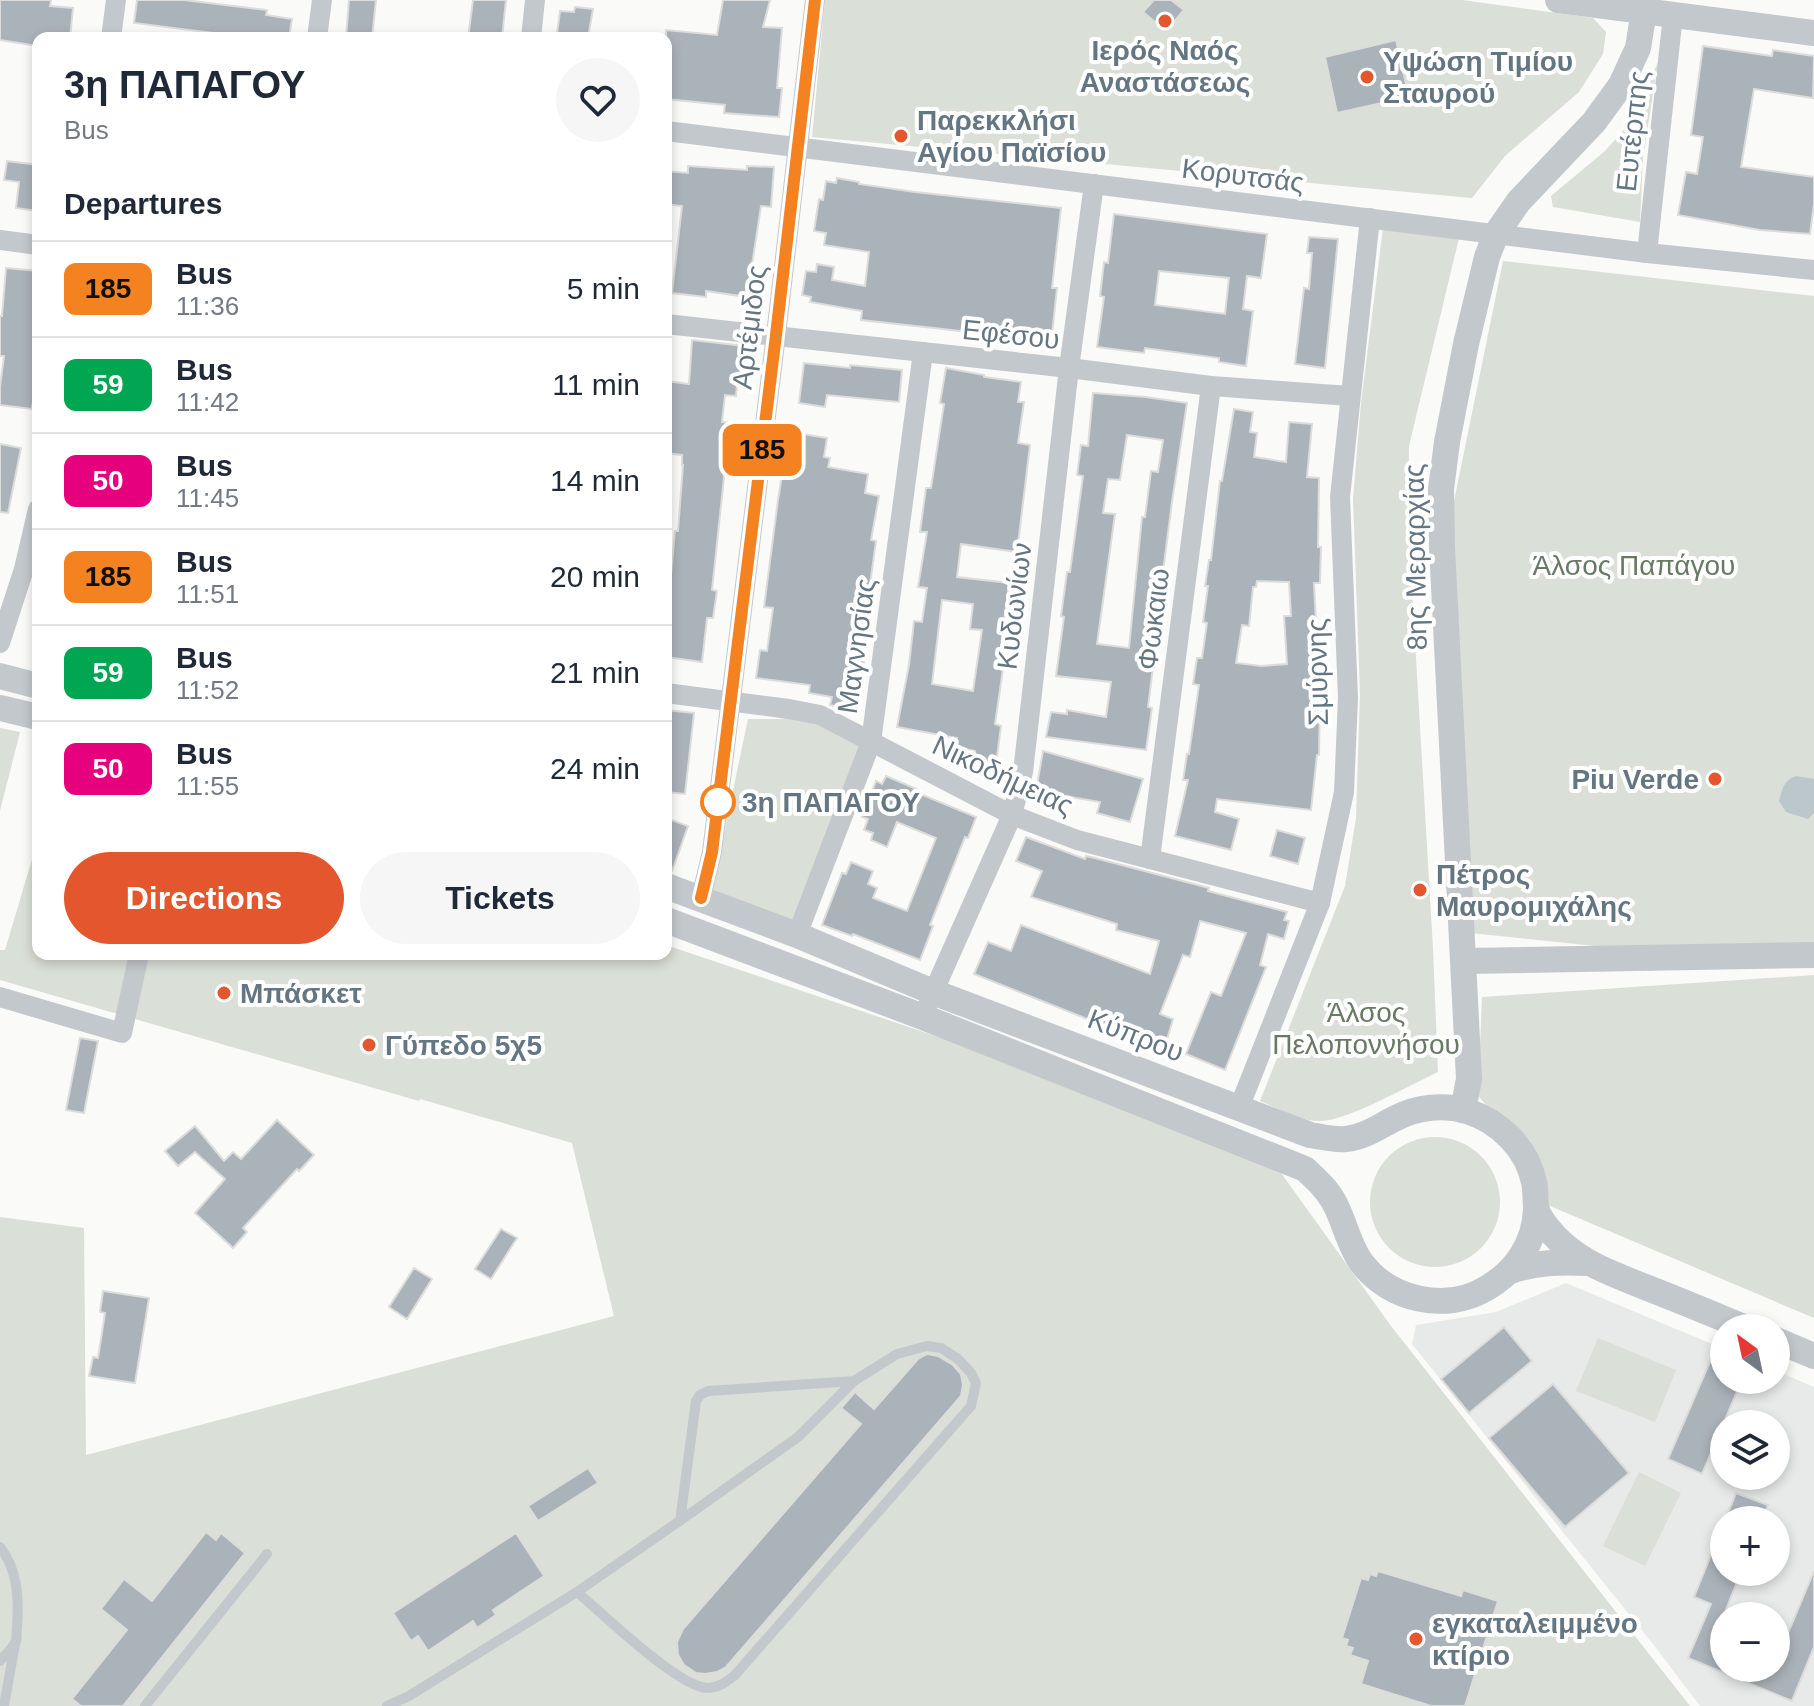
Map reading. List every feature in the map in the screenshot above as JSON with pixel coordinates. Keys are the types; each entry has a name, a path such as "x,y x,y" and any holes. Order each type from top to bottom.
{"street":[{"path":"112,32 116,0"},
{"path":"318,32 322,0"},
{"path":"532,32 535,0"},
{"name":"Αρτέμιδος","path":"701,898 712,852 815,0"},
{"path":"1558,0 1644,6 1673,15 1814,33"},
{"name":"8ης Μεραρχίας","path":"1463,1110 1469,1079 1442,547 1441,489 1447,442 1466,344 1487,257 1496,234 1519,201 1594,122 1621,85 1638,48 1644,6"},
{"name":"Ευτέρπης","path":"1647,253 1673,15"},
{"name":"Κορυτσάς","path":"672,132 1647,253 1814,270"},
{"name":"Κυδωνίων","path":"923,1017 1012,815 1023,772 1069,368 1094,184"},
{"name":"Σμύρνης","path":"1239,1108 1320,903 1344,792 1348,698 1340,497 1370,218"},
{"path":"0,240 32,244"},
{"name":"Εφέσου","path":"672,325 1211,386 1350,396"},
{"name":"Μαγνησίας","path":"797,935 871,742 923,352"},
{"name":"Φωκαιω","path":"1150,859 1211,386"},
{"path":"0,643 32,535"},
{"path":"0,676 32,684"},
{"name":"Νικοδήμειας","path":"672,694 820,715 1012,815 1077,840 1320,903"},
{"path":"0,708 32,716"},
{"name":"Κύπρου","path":"672,888 797,935 933,992 1310,1135 1346,1139 1362,1135 1412,1111 1430,1107 1463,1110 1482,1116 1522,1151 1530,1167 1535,1184 1536,1209 1531,1237 1510,1271 1480,1292 1462,1299 1443,1301 1406,1295 1373,1275 1361,1261 1335,1203 1305,1169 923,1017 677,924"},
{"path":"677,924 701,898"},
{"path":"1463,961 1814,955"},
{"path":"0,997 122,1033 138,960"},
{"name":"Κύπρου","path":"1536,1209 1563,1244 1588,1263 1712,1314"},
{"name":"Κύπρου","path":"1510,1271 1533,1264 1588,1263"},
{"path":"1790,1346 1814,1356"}],"lane":[{"path":"387,1706 409,1696 577,1592 680,1521 798,1437 854,1381 897,1354 927,1346 941,1348 958,1359 971,1373 976,1383 971,1406 735,1675 719,1687 704,1688 672,1673 577,1592"},
{"path":"680,1521 696,1401 700,1395 717,1389 854,1381"},
{"path":"0,1547 14,1574 17,1594 16,1642 4,1706"},
{"path":"145,1706 267,1554"},
{"path":"0,1661 16,1642"}],"shaded area":[{"path":"1796,776 1814,779 1814,813 1808,819 1786,812 1779,801 1786,783"},
{"path":"1566,1283 1710,1343 1710,1394 1790,1394 1790,1377 1814,1387 1814,1706 1700,1706 1412,1344 1416,1325 1496,1312"}],"green space":[{"path":"825,0 1462,0 1593,18 1606,32 1603,54 1579,92 1505,156 1472,198 812,137"},
{"path":"1658,62 1643,158 1640,222 1553,207 1551,196 1605,151 1631,122"},
{"name":"Άλσος Πελοποννήσου","path":"1383,228 1459,238 1409,446 1408,521 1438,1072 1379,1101 1331,1120 1320,1121 1289,1114 1260,1101 1345,886 1356,818 1360,693 1353,499 1361,403"},
{"name":"Άλσος Παπάγου","path":"1503,261 1814,296 1814,945 1651,952 1471,933 1452,511"},
{"path":"748,719 810,719 864,742 792,921 712,890"},
{"path":"0,728 20,732 0,811"},
{"path":"32,859 32,960 672,960 672,947 971,1048 1276,1166 1391,1326 1690,1706 0,1706 0,1217 84,1228 86,1455 614,1316 572,1143 0,980 0,950 5,950"},
{"path":"1814,975 1814,1318 1543,1203 1526,1148 1478,1096 1482,997"},
{"path":"1435,1137 1460,1142 1481,1156 1495,1177 1500,1202 1495,1227 1481,1248 1460,1262 1435,1267 1410,1262 1389,1248 1375,1227 1370,1202 1375,1177 1389,1156 1410,1142"},
{"path":"1598,1338 1676,1370 1655,1422 1576,1391"},
{"path":"1639,1472 1681,1493 1645,1566 1603,1546"}],"building":[{"path":"0,0 51,0 50,6 73,8 71,32 32,32 32,45 0,40"},
{"path":"137,0 184,0 267,10 266,15 292,19 290,32 206,32 134,23"},
{"path":"349,0 376,0 373,32 346,32"},
{"path":"473,0 506,0 503,32 469,32"},
{"path":"723,0 770,0 763,27 782,28 777,88 782,88 779,117 724,113 725,105 672,100 672,32 666,30 717,35"},
{"name":"Ιερός Ναός Αναστάσεως","path":"1154,0 1171,0 1184,10 1166,31 1143,12"},
{"path":"575,7 593,9 589,32 557,32 560,11 574,12"},
{"name":"Υψώση Τιμίου Σταυρού","path":"1396,40 1409,97 1337,113 1325,57"},
{"path":"1703,46 1772,56 1773,50 1814,56 1813,98 1754,89 1741,167 1814,177 1810,234 1760,230 1678,215 1686,172 1697,174 1703,137 1691,135"},
{"path":"7,161 32,164 32,210 16,208 19,182 4,180"},
{"path":"688,166 747,170 747,166 774,167 771,207 761,206 747,297 706,291 706,297 672,293 682,206 672,205 672,172 688,173"},
{"path":"837,178 915,192 1061,208 1052,288 1057,288 1051,344 861,320 862,311 810,302 811,297 802,295 806,271 816,272 817,264 834,267 832,280 865,286 869,252 824,245 826,233 814,231 819,199 823,200 826,181 836,183"},
{"path":"1114,214 1267,234 1261,278 1247,276 1243,309 1253,311 1246,366 1219,362 1219,358 1145,348 1144,353 1097,347 1104,297 1100,296 1104,262 1108,263","holes":["1159,271 1229,278 1225,314 1155,305"]},
{"path":"1309,237 1338,239 1325,368 1295,364 1304,288 1309,289 1312,253 1307,253"},
{"path":"6,268 32,270 32,409 0,405 4,356 0,356"},
{"path":"692,340 744,346 742,374 738,373 736,396 725,395 722,422 733,423 731,468 725,468 712,590 717,591 713,618 707,618 702,662 672,658 672,563 683,465 682,455 672,454 672,382 689,384"},
{"path":"804,363 902,370 899,402 827,395 825,407 799,403"},
{"path":"946,368 1021,382 1018,402 1024,402 1018,443 1030,445 1017,552 961,544 957,577 1009,583 1000,654 1005,655 995,724 1001,726 995,772 972,768 975,751 955,747 957,738 897,727 914,621 922,622 927,588 918,587 927,532 920,532 926,488 931,488 944,404 940,403","holes":["942,600 973,604 970,629 982,630 973,691 932,684"]},
{"path":"1093,393 1187,403 1161,587 1165,587 1163,611 1158,611 1153,651 1148,707 1152,708 1146,750 1046,737 1051,712 1067,714 1067,710 1106,717 1111,682 1056,676 1064,617 1061,616 1083,476 1077,475 1081,445 1088,446","holes":["1127,435 1163,440 1158,472 1151,471 1145,517 1142,517 1129,648 1097,644 1115,514 1103,513 1108,479 1120,480"]},
{"path":"1234,409 1253,412 1250,432 1257,433 1254,457 1286,462 1289,422 1312,424 1307,477 1319,478 1320,583 1314,583 1318,662 1322,662 1324,699 1320,699 1319,755 1311,810 1217,799 1215,812 1239,819 1231,850 1175,836 1188,780 1183,780 1199,685 1193,684 1197,658 1202,658 1207,623 1203,622 1208,586 1205,586","holes":["1257,581 1289,582 1291,616 1284,616 1287,664 1261,666 1236,663 1242,625 1249,626 1253,587 1256,587"]},
{"path":"789,432 827,438 824,457 830,458 828,467 868,474 865,493 879,496 871,540 876,541 865,621 869,622 865,667 857,710 830,705 832,697 809,693 810,685 756,678 760,650 767,651 773,608 764,607"},
{"path":"0,444 21,448 8,513 0,512"},
{"path":"672,711 694,713 685,794 672,793"},
{"path":"1043,751 1143,779 1130,822 1097,813 1100,802 1036,791"},
{"path":"886,776 976,817 930,925 933,926 920,960 822,925 842,873 846,874 851,862 873,871 868,884 877,888 873,898 907,911 936,838 897,822 887,847 871,840 873,833 864,830 868,819 862,817 876,781 882,784"},
{"path":"672,820 688,826 672,871"},
{"path":"1277,830 1305,838 1298,864 1270,856"},
{"path":"1026,837 1085,859 1086,856 1095,858 1287,912 1284,920 1289,921 1284,939 1268,934 1260,965 1266,967 1225,1070 1186,1054 1211,992 1221,996 1246,933 1200,921 1190,957 1183,955 1160,1014 1173,1019 1165,1046 1149,1040 1148,1043 974,974 988,942 1011,951 1021,925 1150,974 1159,941 1116,930 1117,924 1031,897 1042,871 1016,861"},
{"path":"80,1038 98,1041 84,1113 66,1110"},
{"path":"277,1120 314,1155 299,1171 297,1169 243,1228 247,1232 233,1248 195,1213 225,1179 195,1152 178,1166 165,1151 195,1126 224,1161 233,1152 241,1159"},
{"path":"501,1229 517,1238 491,1279 475,1269"},
{"path":"414,1268 432,1279 407,1319 389,1307"},
{"path":"103,1291 149,1298 135,1383 89,1376 93,1357 98,1358 105,1313 100,1312"},
{"path":"1504,1327 1532,1361 1469,1413 1441,1379"},
{"path":"927,1354 938,1356 961,1374 961,1396 726,1667 705,1674 696,1673 684,1665 678,1655 677,1642 683,1629 861,1424 841,1408 855,1392 874,1409 918,1359"},
{"path":"1710,1362 1710,1394 1736,1394 1729,1410 1710,1410 1710,1455 1702,1474 1668,1459"},
{"path":"1553,1384 1629,1473 1565,1527 1489,1438"},
{"path":"588,1468 598,1483 538,1521 528,1506"},
{"path":"1736,1493 1768,1505 1768,1506 1731,1506"},
{"path":"206,1532 216,1540 221,1533 245,1553 123,1706 81,1706 72,1699 127,1630 101,1609 124,1579 152,1601"},
{"path":"516,1533 544,1576 493,1610 496,1615 477,1628 473,1621 428,1651 418,1636 411,1641 393,1613"},
{"path":"1710,1557 1710,1586 1735,1586 1729,1602 1710,1604 1694,1597"},
{"name":"εγκαταλειμμένο κτίριο","path":"1378,1571 1461,1596 1463,1590 1498,1601 1465,1706 1431,1706 1361,1684 1368,1661 1350,1655 1353,1648 1346,1646 1348,1640 1342,1638 1361,1578 1368,1580 1370,1574 1376,1576"},
{"path":"1814,1571 1814,1647 1792,1701 1746,1682 1790,1682 1790,1628"},
{"path":"1710,1606 1710,1667 1688,1658"}],"bus line":[{"name":"185","path":"701,898 712,852 815,0"}],"place":[{"name":"Ιερός Ναός Αναστάσεως","path":"1165,21"},
{"name":"Υψώση Τιμίου Σταυρού","path":"1367,77"},
{"name":"Παρεκκλήσι Αγίου Παϊσίου","path":"901,136"},
{"name":"Piu Verde","path":"1715,779"},
{"name":"3η ΠΑΠΑΓΟΥ","path":"718,802"},
{"name":"Πέτρος Μαυρομιχάλης","path":"1420,890"},
{"name":"Μπάσκετ","path":"224,993"},
{"name":"Γύπεδο 5χ5","path":"369,1045"},
{"name":"εγκαταλειμμένο κτίριο","path":"1416,1639"}]}
